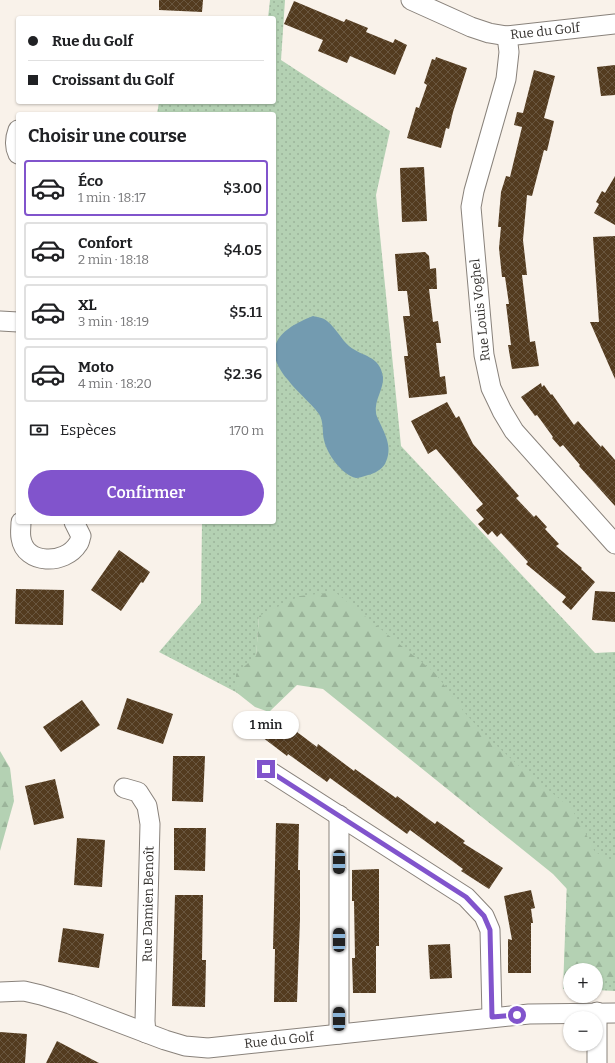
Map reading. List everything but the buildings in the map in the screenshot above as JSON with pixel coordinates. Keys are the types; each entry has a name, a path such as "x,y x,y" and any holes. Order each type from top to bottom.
{"street":[{"name":"Rue du Golf","path":"411,0 471,27 489,33 507,36 615,24"},
{"name":"Rue Louis Voghel","path":"507,36 509,52 506,79 474,191 471,207 484,355 491,388 514,431 615,544"},
{"path":"16,137 16,150"},
{"path":"0,321 16,322"},
{"path":"21,524 21,538 25,548 31,554 48,560 62,557 71,552 78,544 81,536 75,524"},
{"path":"266,769 466,897 484,916 490,930 492,1017"},
{"name":"Rue Damien Benoît","path":"124,788 138,792 147,806 150,824 145,1021 146,1033"},
{"path":"339,815 339,1034"},
{"name":"Rue du Golf","path":"0,992 24,991 41,995 185,1046 208,1048 492,1017 529,1014 606,1013"},
{"path":"597,1063 606,1013"}],"green space":[{"path":"270,0 285,0 281,60 390,131 376,195 401,446 595,653 615,652 615,991 603,990 603,963 564,963 568,854 259,616 253,701 159,652 201,603 202,524 276,524 276,112 157,112 159,104 276,104 276,16 268,16"},
{"path":"335,592 435,673 464,712 488,738 528,774 571,808 595,852 611,860 615,859 615,978 612,980 603,981 603,963 564,963 567,889 553,874 323,689 297,685 269,712 255,707 236,692 236,674 256,656 259,616 300,596"},
{"path":"0,751 10,768 14,801 0,851"}],"water":[{"path":"313,316 326,320 349,346 374,360 381,370 383,381 376,404 376,413 388,442 388,453 384,466 373,474 356,478 346,473 336,463 326,446 323,437 322,420 319,414 295,389 276,360 276,346 278,340 283,333 301,321"}],"route":[{"path":"266,769 466,897 476,906 484,916 490,930 492,1017 517,1015"}]}
